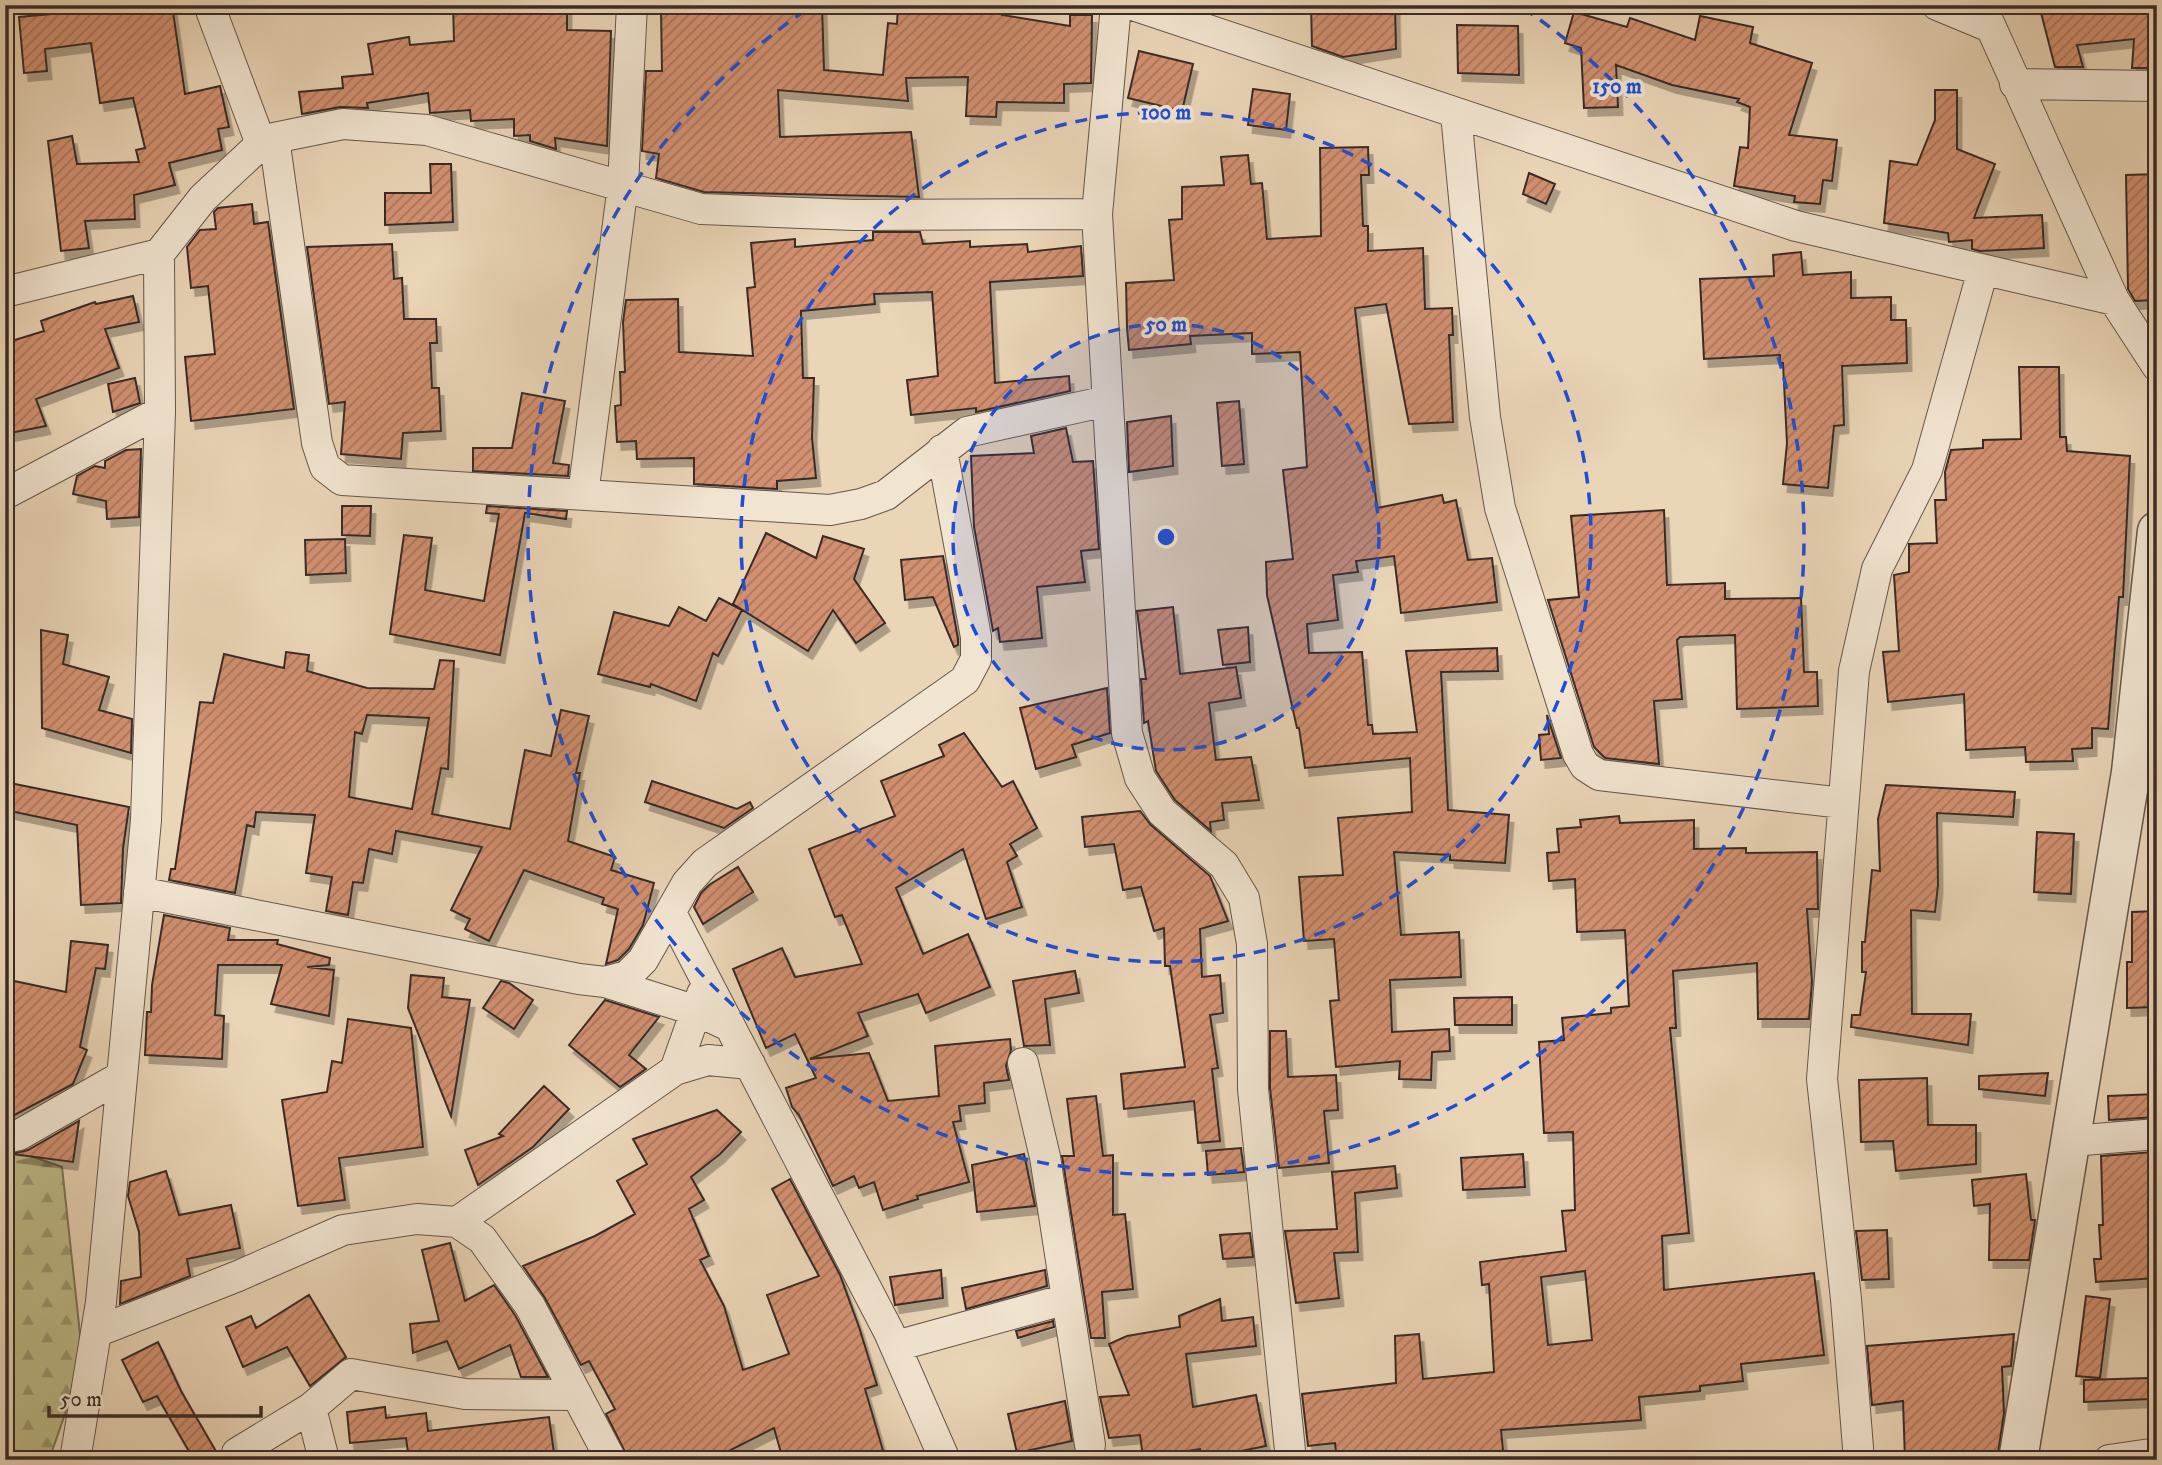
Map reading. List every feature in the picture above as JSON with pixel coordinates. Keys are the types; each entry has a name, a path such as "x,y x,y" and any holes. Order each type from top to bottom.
{"street":[{"path":"209,5 267,141 317,443 325,467 342,480 830,510 861,504 886,495 967,432 1107,401"},
{"path":"583,495 623,185 632,5"},
{"path":"1116,5 1097,214 1127,733 1140,778 1162,812 1224,865 1244,898 1252,944 1253,1089 1292,1460"},
{"path":"1133,5 1796,226 2114,300"},
{"path":"1937,5 1986,16 2114,300 2157,366"},
{"path":"2015,84 2157,86"},
{"path":"1456,114 1485,417 1500,508 1578,754 1585,766 1599,775 1843,803"},
{"path":"75,1460 96,1332 146,820 160,412 159,254 202,198 267,141 343,124 427,130 701,209 854,215 1097,214"},
{"path":"5,292 159,254"},
{"path":"1859,1460 1846,1299 1822,1079 1853,671 1877,569 1927,470 1983,270"},
{"path":"5,494 160,412"},
{"path":"605,982 627,976 643,960 687,883 705,863 965,680 976,659 976,637 942,450"},
{"path":"2018,1460 2071,1141 2144,772 2157,531"},
{"path":"139,892 605,982 697,1011 729,1026"},
{"path":"671,913 896,1346 944,1460"},
{"path":"675,1070 706,980"},
{"path":"457,1222 675,1070 708,1060 750,1064"},
{"path":"1023,1063 1045,1157 1090,1446"},
{"path":"5,1138 19,1135 122,1076"},
{"path":"2071,1141 2157,1134"},
{"path":"96,1332 238,1276 343,1230 417,1219 457,1222 482,1239 530,1306 611,1460"},
{"path":"896,1346 1067,1299"},
{"path":"237,1453 311,1408 351,1374 465,1394 577,1395"},
{"path":"311,1408 324,1460"},
{"path":"2109,1460 2157,1453"}],"green space":[{"path":"5,1147 62,1167 83,1362 49,1460 5,1460"}],"building":[{"path":"72,5 172,5 185,94 220,86 229,127 218,129 222,150 169,163 175,185 134,195 135,219 85,221 89,248 61,251 48,141 72,136 77,164 139,162 136,150 145,148 133,98 100,103 91,43 45,49 47,71 24,73 19,17 73,12"},
{"path":"453,5 567,5 567,30 611,31 607,146 555,138 556,149 530,141 530,135 514,136 514,119 471,121 470,110 430,113 428,93 367,103 368,108 340,107 302,114 299,92 343,88 342,77 373,74 368,44 409,37 410,45 454,41"},
{"path":"709,5 822,5 824,70 883,75 888,23 897,24 898,5 1004,5 1002,15 1070,26 1070,15 1092,15 1091,83 1064,84 1064,103 997,102 996,117 966,116 968,77 906,78 908,101 778,90 780,137 911,132 919,197 704,192 656,178 659,154 642,151 646,71 662,71 661,10 696,9"},
{"path":"1311,5 1395,5 1396,49 1343,57 1312,46"},
{"path":"2039,5 2157,5 2157,68 2132,68 2134,39 2077,45 2083,67 2055,67"},
{"path":"1574,12 1627,27 1630,18 1695,40 1700,16 1753,27 1750,43 1812,63 1789,135 1837,140 1832,181 1823,180 1820,204 1794,202 1795,196 1734,186 1740,147 1748,148 1750,107 1737,102 1739,99 1672,85 1616,65 1618,107 1584,108 1581,48 1565,43"},
{"path":"1457,25 1518,26 1519,75 1458,73"},
{"path":"1139,51 1193,64 1182,111 1128,98"},
{"path":"1253,89 1290,94 1286,130 1248,125"},
{"path":"1935,90 1957,90 1957,149 1995,164 1974,218 2042,215 2044,248 1980,251 1972,249 1972,240 1949,242 1948,233 1884,223 1890,161 1917,165 1935,120"},
{"path":"1368,147 1369,175 1361,175 1363,226 1368,226 1368,251 1423,248 1425,309 1452,308 1453,335 1449,335 1453,422 1409,424 1386,304 1355,308 1377,508 1442,495 1444,503 1456,500 1468,560 1492,558 1497,602 1401,613 1394,556 1356,561 1358,572 1333,575 1338,620 1307,624 1309,653 1362,652 1368,725 1372,725 1373,734 1417,732 1406,651 1497,648 1498,671 1441,672 1448,810 1509,815 1505,863 1450,860 1450,855 1394,852 1401,935 1459,932 1461,977 1390,980 1392,1032 1449,1029 1450,1051 1432,1052 1431,1080 1399,1079 1400,1061 1336,1067 1330,1001 1339,1000 1334,939 1304,941 1299,877 1343,875 1338,818 1412,812 1410,758 1305,768 1299,728 1267,595 1266,562 1293,559 1283,470 1307,467 1300,352 1252,354 1252,333 1190,336 1191,344 1129,350 1127,328 1126,283 1174,280 1169,220 1182,219 1182,187 1224,185 1221,157 1248,155 1251,184 1262,183 1267,239 1321,236 1320,148"},
{"path":"430,164 451,164 453,222 385,225 385,193 431,193"},
{"path":"1529,173 1555,184 1546,204 1523,194"},
{"path":"2157,174 2154,300 2135,301 2128,289 2126,175"},
{"path":"252,204 254,224 268,222 294,409 191,421 185,357 215,354 208,286 191,288 187,247 200,230 216,229 214,212 218,208"},
{"path":"873,232 920,232 923,244 970,241 970,247 1027,244 1028,252 1081,246 1083,276 990,282 995,383 1069,376 1070,391 976,412 976,408 911,415 907,380 938,376 932,292 874,294 875,304 801,311 803,378 814,378 812,438 816,478 777,481 777,489 694,484 694,458 637,459 636,441 617,442 615,406 621,405 620,372 625,372 623,322 626,300 678,299 679,352 753,356 747,288 755,287 751,243 795,239 795,247 873,240"},
{"path":"392,244 394,279 402,278 404,319 436,319 437,343 430,343 432,388 439,388 441,431 403,433 401,459 341,454 345,402 329,404 307,247"},
{"path":"1801,252 1803,275 1851,272 1851,298 1891,297 1891,320 1906,320 1907,363 1842,366 1844,425 1834,426 1828,488 1783,484 1787,443 1783,363 1780,363 1780,355 1704,359 1700,279 1774,276 1773,255"},
{"path":"133,296 139,322 105,329 119,368 36,399 46,426 5,434 5,343 44,331 41,321 95,302 96,304"},
{"path":"2019,367 2059,367 2060,437 2066,437 2067,451 2130,456 2123,597 2119,597 2108,729 2092,728 2092,748 2072,749 2073,761 2026,762 2025,747 1966,750 1964,694 1888,702 1883,652 1899,651 1894,575 1909,572 1909,544 1937,543 1935,500 1946,500 1945,472 1951,450 1983,448 1983,440 2021,439"},
{"path":"135,378 140,403 113,412 108,384"},
{"path":"522,393 565,401 553,463 569,465 568,476 473,471 473,448 512,448"},
{"path":"1239,401 1244,464 1222,466 1217,403"},
{"path":"1171,416 1173,466 1129,472 1127,422"},
{"path":"1066,428 1073,462 1093,461 1099,549 1081,551 1085,582 1037,587 1042,638 1000,642 998,628 993,631 974,527 971,456 1034,453 1031,436"},
{"path":"141,449 139,517 107,519 106,501 73,494 77,476 95,466 105,468 105,461 126,450"},
{"path":"342,506 371,506 370,536 342,535"},
{"path":"487,506 567,511 566,519 525,513 500,655 390,634 404,535 432,538 425,590 484,601 499,514 486,513"},
{"path":"1664,510 1667,585 1725,583 1725,599 1801,598 1804,672 1817,672 1818,706 1737,709 1735,635 1680,637 1677,640 1682,699 1654,701 1659,764 1605,758 1594,747 1548,600 1579,597 1571,516"},
{"path":"766,533 816,558 823,536 864,549 854,579 885,623 856,643 833,610 808,651 733,604"},
{"path":"345,539 346,573 306,575 305,540"},
{"path":"943,556 958,639 958,645 954,647 933,597 905,600 901,560"},
{"path":"719,598 742,610 718,656 713,653 696,701 651,684 650,687 598,674 614,612 669,626 679,607 706,621"},
{"path":"1173,607 1180,674 1236,667 1241,698 1209,703 1216,760 1251,757 1259,800 1222,803 1224,820 1210,822 1211,831 1175,800 1156,771 1148,721 1144,723 1141,679 1146,679 1137,611"},
{"path":"1248,627 1250,662 1223,665 1218,630"},
{"path":"41,630 68,635 63,664 109,677 99,710 132,719 131,753 42,728"},
{"path":"286,652 309,655 307,671 367,688 434,689 440,660 454,661 448,769 441,768 432,814 510,829 525,750 551,756 561,710 589,716 576,773 580,773 568,841 615,857 611,870 654,883 643,925 629,949 618,960 606,964 618,909 602,904 604,898 524,870 489,941 465,929 470,919 451,910 482,847 396,831 392,854 369,849 363,883 353,882 348,915 326,911 332,877 306,873 315,815 256,812 254,827 247,825 235,893 169,880 171,869 175,869 200,702 213,703 224,654 284,668","holes":["367,715 429,718 412,809 349,797 355,732 362,734"]},
{"path":"1107,688 1110,733 1072,745 1076,757 1036,769 1020,708"},
{"path":"1547,715 1561,758 1541,760 1539,735 1549,734"},
{"path":"964,733 1002,787 1013,781 1037,828 1010,844 1017,856 1007,862 1022,907 986,919 963,849 896,888 923,954 968,934 990,987 926,1013 918,994 858,1013 868,1036 810,1059 869,1053 888,1101 939,1096 935,1046 1010,1039 1011,1050 1006,1066 1009,1080 984,1083 985,1103 959,1106 961,1121 953,1122 969,1182 917,1196 918,1199 883,1210 874,1182 859,1188 854,1176 833,1186 799,1115 792,1107 786,1088 816,1078 795,1034 766,1048 733,969 782,948 795,977 862,964 842,915 835,917 809,849 895,816 881,781 944,756 939,745"},
{"path":"652,781 737,809 750,802 753,808 724,828 645,802"},
{"path":"5,782 129,807 123,848 121,903 81,905 77,825 5,810"},
{"path":"1886,785 2015,792 2013,817 1937,813 1938,885 1935,912 1911,910 1912,1014 1971,1014 1968,1045 1851,1027 1852,1015 1860,1015 1866,972 1862,972 1862,942 1865,942 1872,870 1880,871 1878,819"},
{"path":"1140,811 1151,825 1210,876 1228,921 1200,929 1202,977 1220,975 1223,1013 1210,1015 1218,1068 1212,1069 1220,1141 1198,1143 1194,1101 1124,1109 1121,1074 1185,1067 1170,966 1165,966 1164,928 1154,931 1141,887 1123,890 1114,844 1085,847 1082,817"},
{"path":"1619,816 1620,823 1694,820 1694,849 1746,848 1746,853 1817,852 1818,909 1807,909 1812,982 1809,1019 1758,1019 1757,963 1673,971 1676,1028 1670,1028 1689,1233 1662,1236 1664,1290 1814,1273 1824,1355 1741,1364 1743,1381 1700,1386 1700,1391 1639,1397 1641,1420 1501,1430 1504,1460 1379,1460 1379,1455 1337,1460 1335,1443 1308,1446 1302,1394 1396,1383 1395,1336 1419,1334 1423,1379 1494,1372 1489,1284 1482,1285 1480,1262 1566,1251 1562,1211 1575,1210 1573,1132 1544,1133 1539,1042 1564,1040 1562,1018 1611,1013 1611,1008 1629,1006 1625,930 1577,932 1575,879 1549,881 1547,853 1559,852 1557,829 1581,827 1580,820","holes":["1585,1271 1592,1340 1548,1345 1541,1277"]},
{"path":"2037,832 2074,834 2071,894 2034,892"},
{"path":"738,867 753,892 703,924 694,907 701,893"},
{"path":"2157,911 2157,1007 2127,1008 2127,962 2132,962 2132,912"},
{"path":"164,915 230,928 228,940 278,940 277,944 330,958 329,965 307,967 334,970 329,1016 271,1004 282,965 218,965 215,1015 224,1016 222,1059 145,1055 147,1012 151,1012 152,985"},
{"path":"71,941 108,945 105,969 96,968 80,1047 87,1050 73,1084 5,1120 5,979 66,992"},
{"path":"1075,971 1079,993 1045,999 1050,1045 1024,1046 1013,981"},
{"path":"411,975 444,978 442,997 470,1000 451,1116 408,1008"},
{"path":"501,981 509,983 533,1000 514,1029 483,1008"},
{"path":"1512,997 1512,1025 1455,1025 1454,998"},
{"path":"605,1000 659,1017 629,1055 646,1069 620,1087 569,1045"},
{"path":"348,1019 411,1028 423,1147 339,1158 345,1200 298,1206 282,1100 327,1092 332,1061 342,1063"},
{"path":"1270,1031 1286,1031 1288,1077 1336,1075 1338,1110 1324,1111 1329,1163 1279,1168 1270,1088"},
{"path":"2048,1073 2045,1096 1979,1089 1979,1076"},
{"path":"1927,1078 1928,1125 1976,1125 1976,1164 1896,1171 1893,1141 1861,1142 1859,1080"},
{"path":"544,1086 569,1109 533,1147 478,1185 465,1150 503,1136 499,1134"},
{"path":"2157,1094 2157,1117 2109,1120 2108,1096"},
{"path":"1096,1096 1103,1156 1113,1155 1113,1215 1125,1214 1133,1289 1102,1292 1105,1338 1091,1338 1062,1156 1074,1156 1067,1099"},
{"path":"717,1110 741,1132 720,1154 691,1177 704,1200 689,1209 709,1256 700,1260 724,1306 743,1370 789,1354 767,1295 819,1276 772,1189 790,1179 840,1275 859,1327 877,1385 865,1389 884,1454 866,1460 783,1460 774,1428 711,1460 629,1460 606,1414 615,1409 589,1361 581,1365 545,1298 523,1266 595,1236 635,1214 617,1181 647,1164 633,1139"},
{"path":"79,1121 73,1162 12,1154 28,1150"},
{"path":"1241,1148 1244,1172 1208,1175 1206,1151"},
{"path":"2154,1152 2157,1278 2096,1282 2094,1259 2101,1259 2099,1225 2103,1225 2101,1156"},
{"path":"1024,1154 1035,1206 977,1212 972,1165"},
{"path":"1523,1154 1525,1187 1463,1190 1461,1158"},
{"path":"1395,1166 1397,1188 1355,1193 1358,1252 1334,1253 1339,1298 1296,1303 1285,1231 1337,1229 1332,1172"},
{"path":"166,1171 179,1215 231,1205 240,1248 187,1259 190,1276 120,1304 121,1281 141,1277 139,1232 128,1196 130,1182"},
{"path":"2026,1174 2031,1220 2035,1220 2029,1260 1989,1260 1990,1204 1974,1206 1972,1180"},
{"path":"1887,1230 1889,1279 1862,1280 1856,1231"},
{"path":"1250,1233 1253,1257 1223,1259 1220,1235"},
{"path":"450,1243 465,1301 494,1285 515,1315 548,1377 521,1377 510,1345 459,1369 447,1341 413,1353 410,1324 439,1321 422,1250"},
{"path":"941,1270 943,1298 895,1305 890,1277"},
{"path":"1045,1270 1047,1286 966,1309 962,1288"},
{"path":"309,1295 346,1357 310,1386 287,1347 243,1367 226,1327 251,1316 256,1328"},
{"path":"2086,1296 2110,1299 2100,1378 2076,1376"},
{"path":"1220,1299 1222,1321 1253,1317 1256,1346 1186,1354 1193,1407 1256,1395 1266,1446 1241,1451 1243,1460 1202,1460 1200,1449 1143,1457 1140,1435 1109,1438 1100,1397 1129,1395 1109,1344 1127,1336 1180,1327 1179,1316"},
{"path":"1053,1321 1054,1327 1018,1338 1016,1331"},
{"path":"2014,1334 2011,1366 2002,1367 2004,1413 1997,1460 1905,1460 1903,1401 1872,1405 1867,1346"},
{"path":"158,1342 181,1391 221,1460 194,1460 157,1396 143,1402 122,1360"},
{"path":"2148,1378 2149,1399 2084,1402 2084,1380"},
{"path":"1065,1401 1072,1441 1017,1453 1008,1414"},
{"path":"385,1407 386,1418 426,1413 428,1431 549,1417 555,1460 409,1460 406,1438 350,1443 347,1412"}]}
